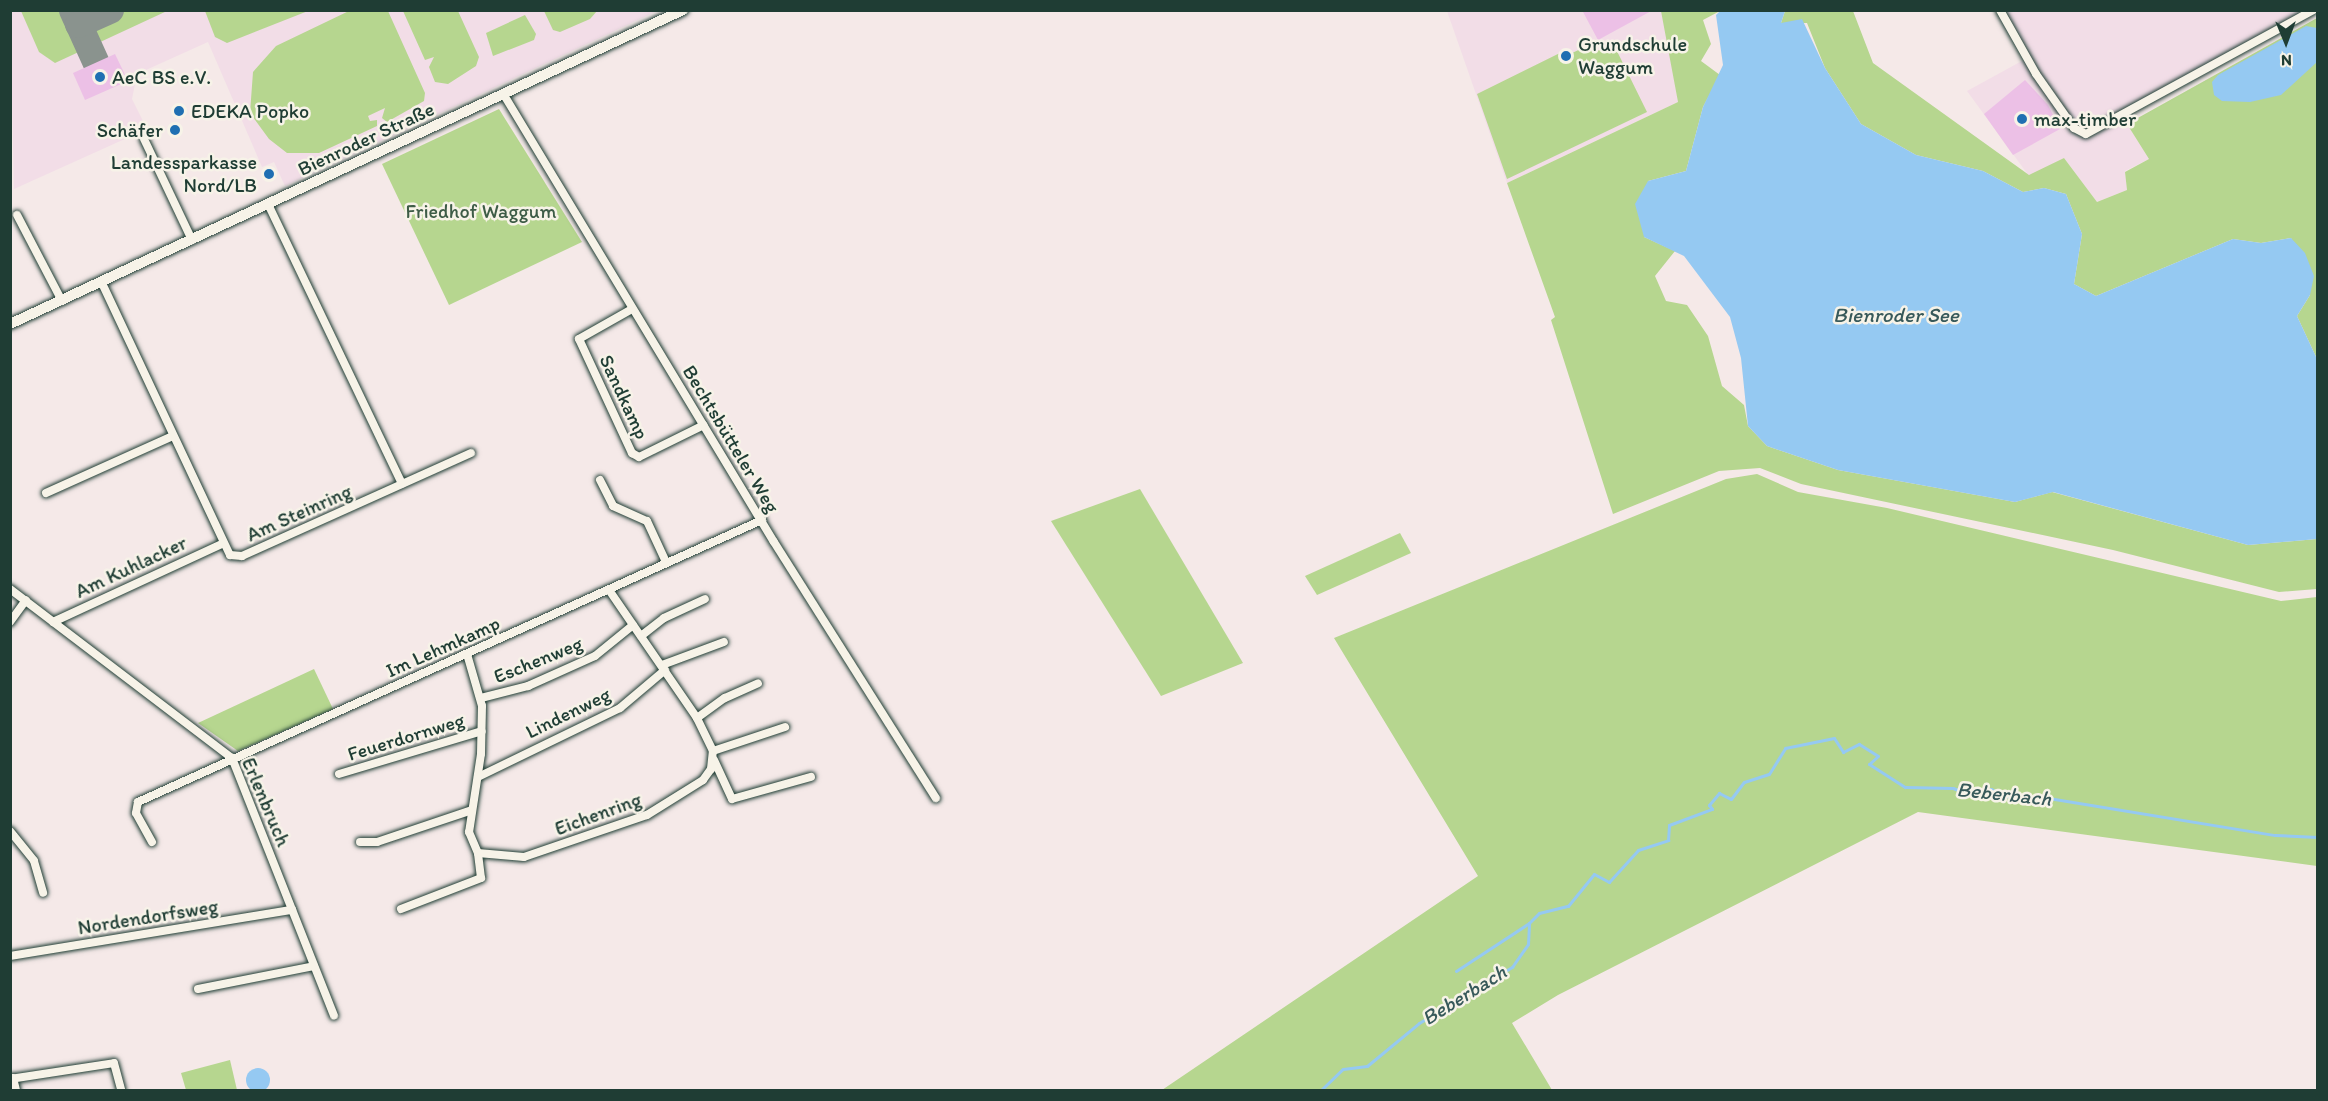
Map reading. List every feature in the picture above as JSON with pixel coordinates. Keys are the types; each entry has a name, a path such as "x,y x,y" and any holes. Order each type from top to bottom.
{"street":[{"name":"Bienroder Straße","path":"10,324 683,10"},
{"path":"2000,10 2036,74 2074,128 2086,134 2313,10"},
{"name":"Bechtsbütteler Weg","path":"504,95 632,309 936,798"},
{"path":"144,139 192,240"},
{"path":"268,204 402,484"},
{"path":"17,214 62,301"},
{"name":"Am Steinring","path":"101,281 230,555 242,556 471,453"},
{"name":"Sandkamp","path":"632,309 579,339 632,453 639,457 704,425"},
{"path":"46,493 173,436"},
{"path":"600,480 613,506 647,521 666,562"},
{"name":"Im Lehmkamp","path":"152,842 136,813 138,802 762,520"},
{"name":"Am Kuhlacker","path":"53,622 224,543"},
{"name":"Erlenbruch","path":"10,589 232,758 334,1016"},
{"path":"609,590 697,718 732,799 811,777"},
{"path":"641,636 664,618 705,599"},
{"path":"10,622 26,600"},
{"name":"Eschenweg","path":"481,698 528,686 595,656 633,625"},
{"path":"664,667 724,642"},
{"path":"401,909 481,878 478,854 469,832 478,777 482,730 481,698 467,654"},
{"name":"Lindenweg","path":"478,777 620,708 664,667"},
{"path":"697,718 725,698 758,683"},
{"path":"714,755 785,728"},
{"name":"Feuerdornweg","path":"339,774 482,730"},
{"name":"Eichenring","path":"478,854 524,857 610,830 688,792 708,774 714,755"},
{"path":"360,842 377,842 472,810"},
{"path":"10,831 34,861 43,893"},
{"name":"Nordendorfsweg","path":"10,956 292,910"},
{"path":"198,989 314,966"},
{"path":"16,1090 12,1078 114,1063 121,1090"}],"shaded area":[{"path":"10,11 657,11 285,186 274,162 262,167 208,42 137,74 132,99 147,129 14,189"},
{"name":"Grundschule Waggum","path":"1447,11 1663,11 1678,102 1507,183"},
{"path":"2006,11 2304,11 2120,112 2149,159 2125,171 2127,190 2097,202 2064,158 2029,176 1967,91 2031,56"}],"green space":[{"path":"205,10 308,11 227,43 215,37"},
{"path":"351,10 388,11 425,93 424,101 387,122 382,118 385,108 368,116 370,121 377,120 377,126 319,153 287,153 269,139 250,113 253,72 276,46"},
{"path":"544,10 597,11 590,19 560,32 553,30"},
{"path":"21,11 167,11 55,63 39,52"},
{"path":"403,11 458,11 479,57 476,66 448,84 435,82 429,67 434,57 425,60"},
{"path":"1661,11 1720,11 1703,20 1711,44 1701,61 1720,75 1703,107 1686,171 1648,181 1644,237 1675,251 1655,276 1666,301 1687,305 1708,336 1722,386 1744,405 1748,426 1767,446 1838,470 2015,502 2052,492 2248,545 2317,539 2317,589 2279,592 2113,550 1801,484 1760,468 1719,471 1613,514 1551,320 1555,317 1507,183 1678,102"},
{"path":"1785,11 1853,11 1873,63 2029,175 2064,158 2097,202 2127,190 2125,172 2149,159 2127,124 2317,18 2317,359 2297,316 2310,295 2291,238 2261,243 2233,239 2096,296 2074,284 2082,234 2066,194 2044,188 2023,192 1983,171 1916,155 1861,124 1825,68 1807,23 1781,23"},
{"path":"525,15 536,34 534,40 493,56 486,33"},
{"path":"1613,43 1647,112 1507,179 1477,94 1568,49 1570,54 1589,45 1593,53"},
{"name":"Friedhof Waggum","path":"499,109 582,242 449,305 382,164"},
{"path":"1757,474 1798,492 1887,508 2281,601 2317,597 2317,866 1918,812 1558,995 1512,1023 1552,1090 1162,1090 1478,876 1334,638 1726,479"},
{"path":"1140,489 1243,663 1161,696 1051,521"},
{"path":"1400,533 1411,553 1317,595 1305,576"},
{"path":"314,669 333,709 238,751 198,723"},
{"path":"230,1060 237,1090 186,1090 181,1073"}],"water":[{"name":"Bienroder See","path":"1720,11 1785,11 1781,23 1802,19 1825,68 1861,124 1916,155 1983,171 2023,192 2044,188 2066,194 2082,234 2074,284 2096,296 2233,239 2261,243 2291,238 2305,253 2314,276 2310,295 2297,316 2317,359 2317,539 2248,545 2053,492 2015,502 1838,470 1767,446 1748,426 1741,358 1730,317 1684,256 1644,237 1635,204 1648,181 1686,171 1703,107 1723,65 1716,15"},
{"path":"2306,26 2317,28 2317,62 2281,95 2250,102 2222,101 2214,95 2212,82 2218,75"},
{"path":"258,1068 267,1071 270,1080 267,1089 258,1092 249,1089 246,1080 249,1071"}],"building":[{"path":"1582,10 1653,10 1598,40"},
{"name":"AeC BS e.V.","path":"115,54 128,81 85,100 73,73"},
{"name":"max-timber","path":"2025,80 2048,105 2060,129 2013,155 1984,114"}],"waterway":[{"name":"Beberbach","path":"1321,1090 1343,1069 1367,1066 1419,1023 1512,967 1528,944 1529,923 1539,913 1568,906 1594,874 1609,882 1638,850 1668,840 1669,825 1712,809 1709,805 1719,793 1731,799 1744,782 1769,774 1785,748 1834,738 1843,752 1859,744 1878,756 1869,764 1905,787 1953,788 1970,795 1991,789 2013,799 2036,796 2275,835 2318,837"},
{"path":"1456,971 1529,923"}],"taxiway":[{"path":"72,10 96,63"},
{"path":"78,24 110,10"}],"place":[{"name":"Grundschule Waggum","path":"1566,56"},
{"name":"AeC BS e.V.","path":"100,77"},
{"name":"EDEKA Popko","path":"179,111"},
{"name":"max-timber","path":"2022,119"},
{"name":"Schäfer","path":"175,130"},
{"name":"Landessparkasse Nord/LB","path":"269,174"}]}
